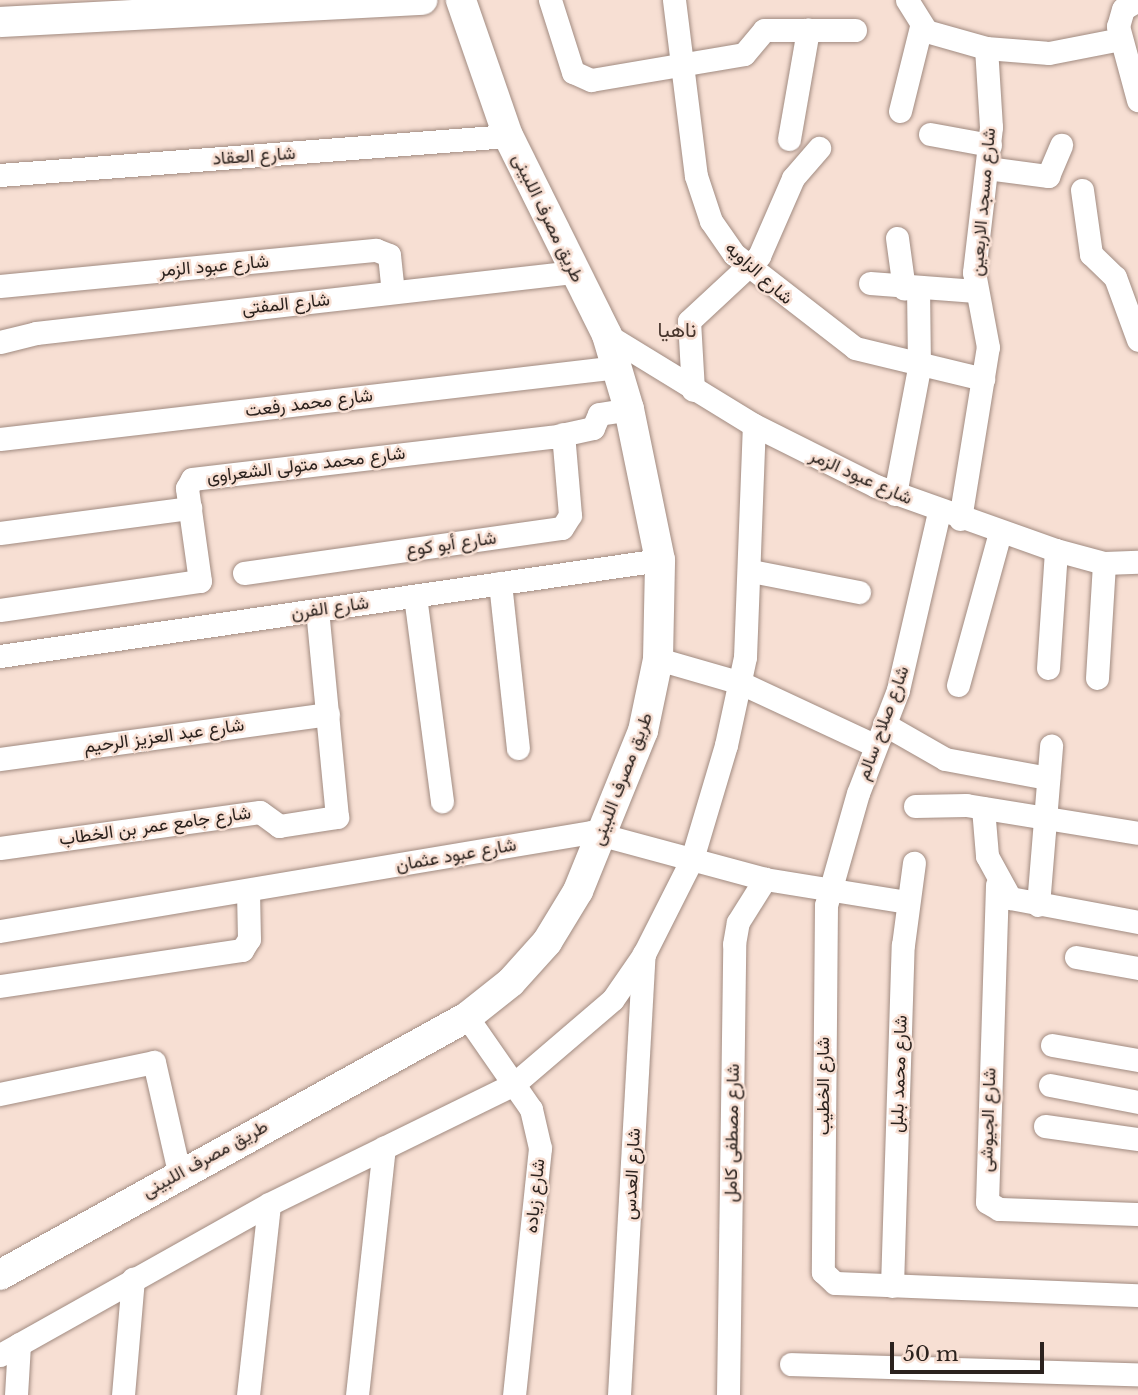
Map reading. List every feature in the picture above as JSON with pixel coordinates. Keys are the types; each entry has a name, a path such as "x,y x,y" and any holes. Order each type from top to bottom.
{"street":[{"path":"0,22 422,0"},
{"name":"طريق مصرف اللبينى","path":"0,1275 180,1172 467,1017 547,942 603,832 643,731 658,659 660,560 629,409 607,335 573,272 508,136 461,0"},
{"path":"550,0 573,72 591,80 744,54 764,30 855,30"},
{"name":"شارع الزاويه","path":"674,0 704,202 721,238 749,268 855,348 919,368 983,379"},
{"path":"900,111 921,27 907,0"},
{"path":"1138,0 1119,17 1121,39 1138,100"},
{"path":"921,27 986,48 1049,52 1121,39"},
{"path":"789,139 808,30"},
{"name":"شارع مسجد الاربعين","path":"950,515 983,379 988,332 976,291 989,145 986,48"},
{"path":"930,134 989,145"},
{"name":"شارع العقاد","path":"0,175 508,136"},
{"path":"987,168 1048,177 1061,145"},
{"path":"693,390 688,321 749,268 771,235 793,178 819,148"},
{"path":"1082,190 1091,254 1115,277 1138,340"},
{"path":"895,494 919,368 911,289 897,238"},
{"name":"شارع عبود الزمر","path":"0,286 376,250 389,255 393,292"},
{"name":"شارع المفتى","path":"0,342 573,272"},
{"path":"870,283 911,289 976,291"},
{"name":"شارع عبود الزمر","path":"607,335 754,425 895,494 1000,533 1056,550 1104,563 1138,562"},
{"name":"شارع محمد رفعت","path":"0,439 618,367"},
{"name":"شارع محمد متولى الشعراوى","path":"190,508 187,488 198,478 563,434 593,428 599,414 629,409"},
{"path":"16,1395 10,1349 269,1204 514,1084 578,1035 645,954 692,859 741,683 751,571 754,425"},
{"name":"شارع أبو كوع","path":"244,573 562,528 570,515 563,434"},
{"path":"0,533 190,508 200,581 0,610"},
{"name":"شارع صلاح سالم","path":"829,891 950,515"},
{"path":"958,685 1000,533"},
{"path":"1048,668 1056,550"},
{"name":"شارع الفرن","path":"0,656 660,560"},
{"path":"1097,678 1104,563"},
{"path":"751,571 859,592"},
{"path":"500,583 517,748"},
{"path":"415,596 442,801"},
{"path":"317,610 328,714"},
{"path":"658,659 741,683 874,745"},
{"name":"شارع عبد العزيز الرحيم","path":"0,758 328,714"},
{"name":"شارع جامع عمر بن الخطاب","path":"0,848 260,812 279,826 337,817 340,811 328,714"},
{"path":"884,724 945,759 1048,778"},
{"path":"1038,905 1051,746"},
{"path":"915,806 983,808 1138,833"},
{"path":"983,808 983,838 997,885 1010,898 1138,922"},
{"name":"شارع عبود عثمان","path":"0,931 247,893 603,832 765,880 907,902"},
{"name":"شارع محمد بلبل","path":"892,1286 907,902 914,863"},
{"name":"شارع مصطفى كامل","path":"728,1395 734,944 738,922 765,880"},
{"name":"شارع الجيوشى","path":"997,885 988,1202 999,1209 1138,1213"},
{"name":"شارع الخطيب","path":"829,891 823,949 827,1280 892,1286"},
{"path":"0,985 242,950 249,939 247,893"},
{"name":"شارع العدس","path":"619,1395 645,954"},
{"path":"1076,957 1138,968"},
{"name":"شارع زياده","path":"467,1017 531,1109 540,1148 514,1395"},
{"path":"1052,1045 1138,1060"},
{"path":"0,1094 154,1062 180,1172"},
{"path":"1050,1085 1138,1102"},
{"path":"1045,1126 1138,1139"},
{"path":"357,1395 384,1147"},
{"path":"248,1395 269,1204"},
{"path":"123,1395 133,1278"},
{"path":"892,1286 1138,1295"},
{"path":"791,1364 1138,1374"}],"district":[{"name":"ناهيا","path":"677,330"}]}
